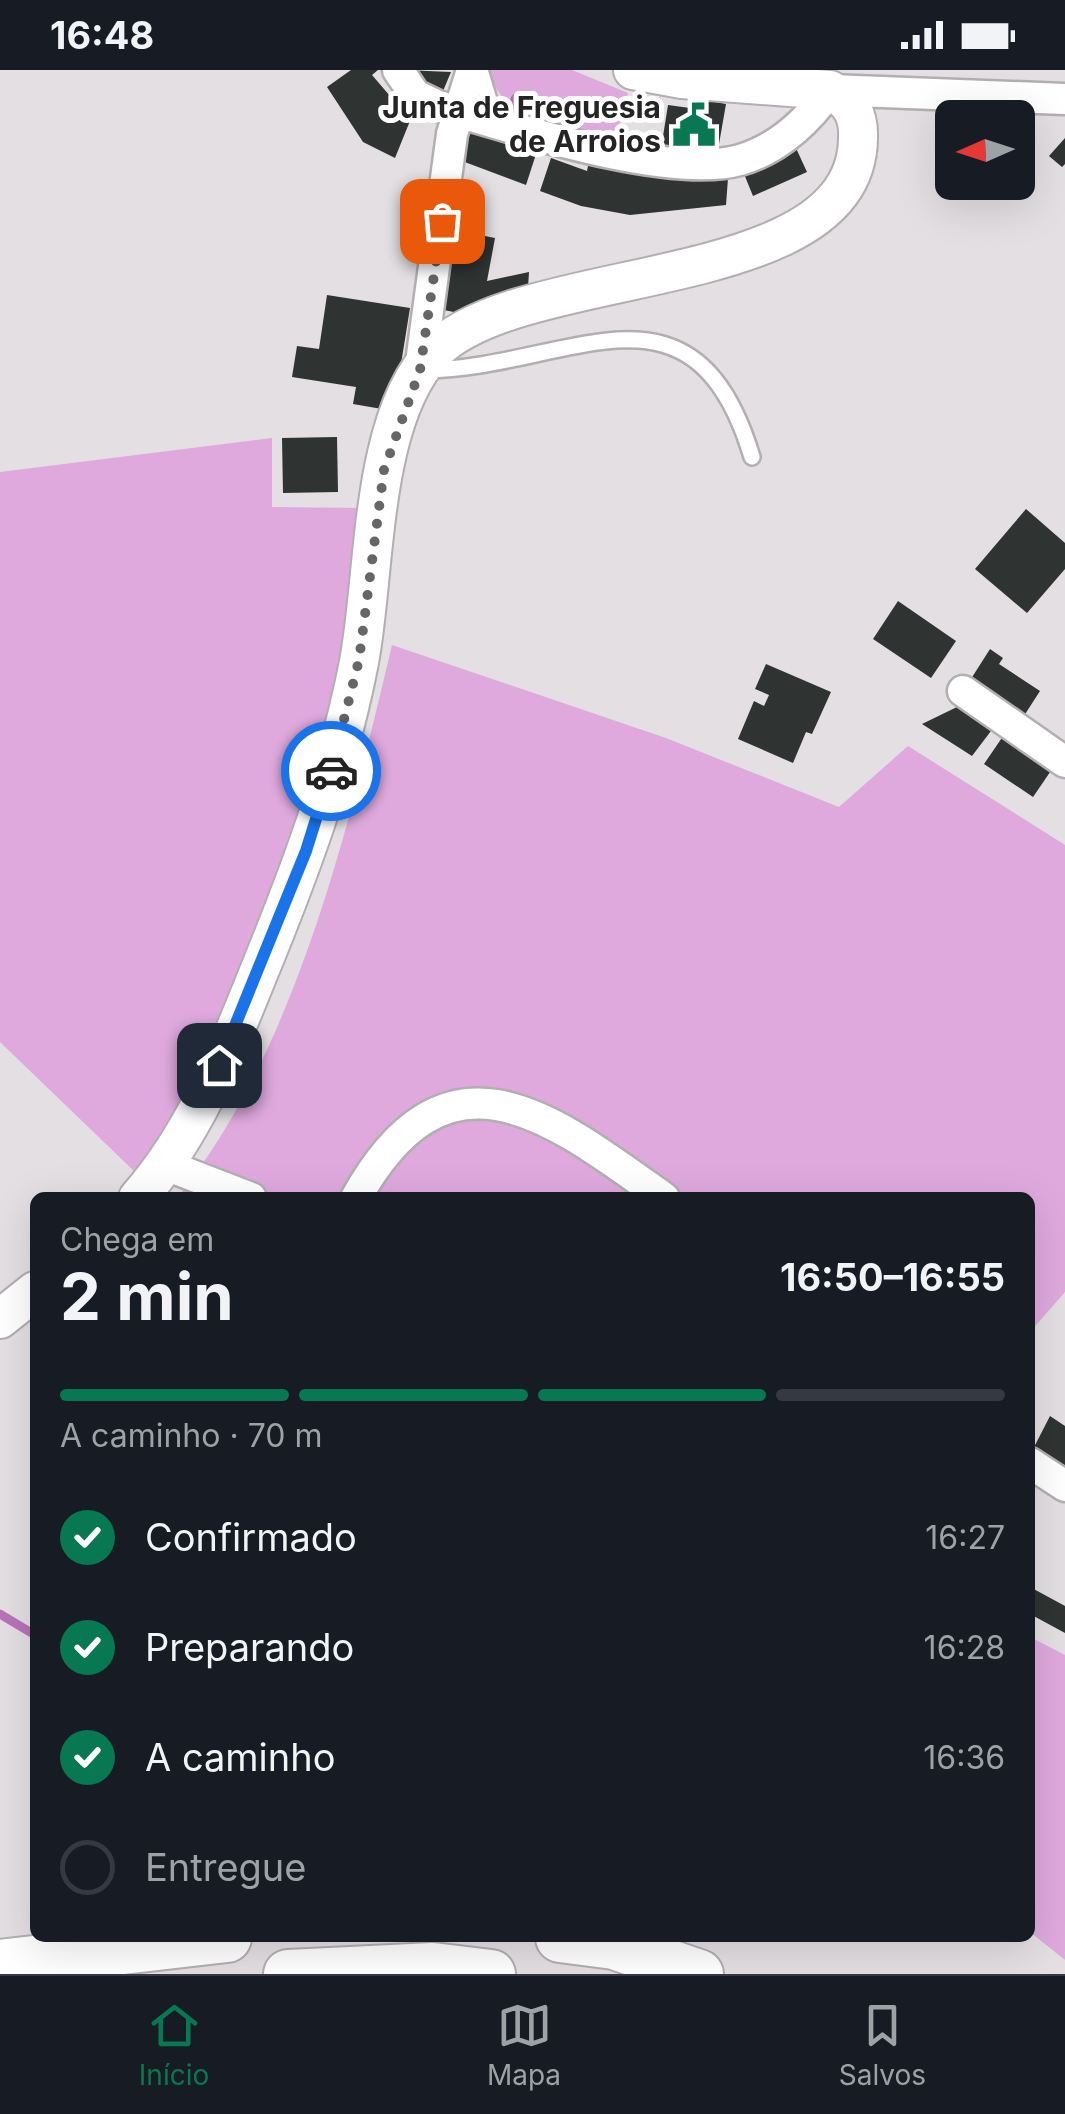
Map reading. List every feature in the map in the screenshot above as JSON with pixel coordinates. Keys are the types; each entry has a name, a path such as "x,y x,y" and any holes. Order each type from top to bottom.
{"main road":[{"path":"0,1964 192,1942"},
{"path":"587,1942 614,1946 699,1974"},
{"path":"288,1974 433,1966 491,1974"}],"street":[{"path":"398,70 415,95 457,112 651,158 721,163 749,156 790,134 830,90"},
{"path":"142,1192 163,1164 231,1040 306,851 346,721 359,660 384,470 420,370 457,112 476,70"},
{"path":"632,70 682,79 830,90 1065,99"},
{"path":"420,370 448,338 499,315 720,258 810,221 850,179 858,144 850,103 830,90"},
{"path":"856,120 881,103 915,93"},
{"path":"964,691 1065,762"},
{"path":"360,1192 378,1162 409,1132 460,1105 491,1101 544,1119 655,1192"},
{"path":"163,1164 235,1192"},
{"path":"0,1319 30,1295"},
{"path":"1035,1466 1065,1486"}],"lane":[{"path":"476,70 505,125"},
{"path":"420,370 495,365 597,343 664,342 688,351 722,384 752,458"}],"shaded area":[{"path":"489,70 572,70 628,93 615,143 558,129 522,114 496,88"},
{"path":"272,438 272,507 362,508 349,641 295,835 206,1058 174,1119 136,1173 0,1042 0,472"},
{"path":"392,645 666,738 839,807 908,746 1065,845 1065,1292 1035,1326 1035,1192 181,1192 219,1139 255,1075 286,1006 313,934 357,787"},
{"path":"1035,1640 1065,1655 1065,1960 1035,1936"}],"building":[{"path":"351,70 378,70 372,75 390,96 416,106 395,158 363,142 327,87"},
{"path":"404,70 451,72 438,103"},
{"name":"Junta de Freguesia de Arroios","path":"699,99 726,104 719,144 701,141 698,161 660,155 668,105 697,109"},
{"path":"466,122 538,148 526,185 454,158"},
{"path":"1065,138 1065,164 1062,167 1049,156"},
{"path":"795,146 807,172 753,196 742,169"},
{"path":"591,151 729,165 726,205 630,215 581,206 540,191 551,158 587,171"},
{"path":"449,229 495,238 487,281 529,272 527,303 480,317 433,308"},
{"path":"327,295 410,308 396,395 384,394 382,409 353,404 356,387 292,377 297,346 319,349"},
{"path":"337,437 338,492 283,493 282,438"},
{"path":"1026,509 1065,543 1065,569 1027,613 975,569"},
{"path":"898,601 956,641 931,678 873,639"},
{"path":"990,649 1003,658 999,664 1040,691 1020,722 969,682"},
{"path":"766,664 831,692 812,734 806,732 793,763 738,739 754,701 764,706 769,695 755,689"},
{"path":"957,707 994,727 972,756 922,724"},
{"path":"1008,729 1057,762 1033,797 984,764"},
{"path":"1050,1416 1065,1426 1065,1477 1035,1458 1035,1445"},
{"path":"1035,1590 1065,1606 1065,1633 1035,1617"}],"waterway":[{"path":"0,1614 30,1632"}],"way so far":[{"path":"331,771 359,660 384,470 391,440 420,370 442,221"}],"place":[{"name":"Junta de Freguesia de Arroios","path":"694,125"}],"route":[{"path":"219,1065 306,851 331,771"}]}
